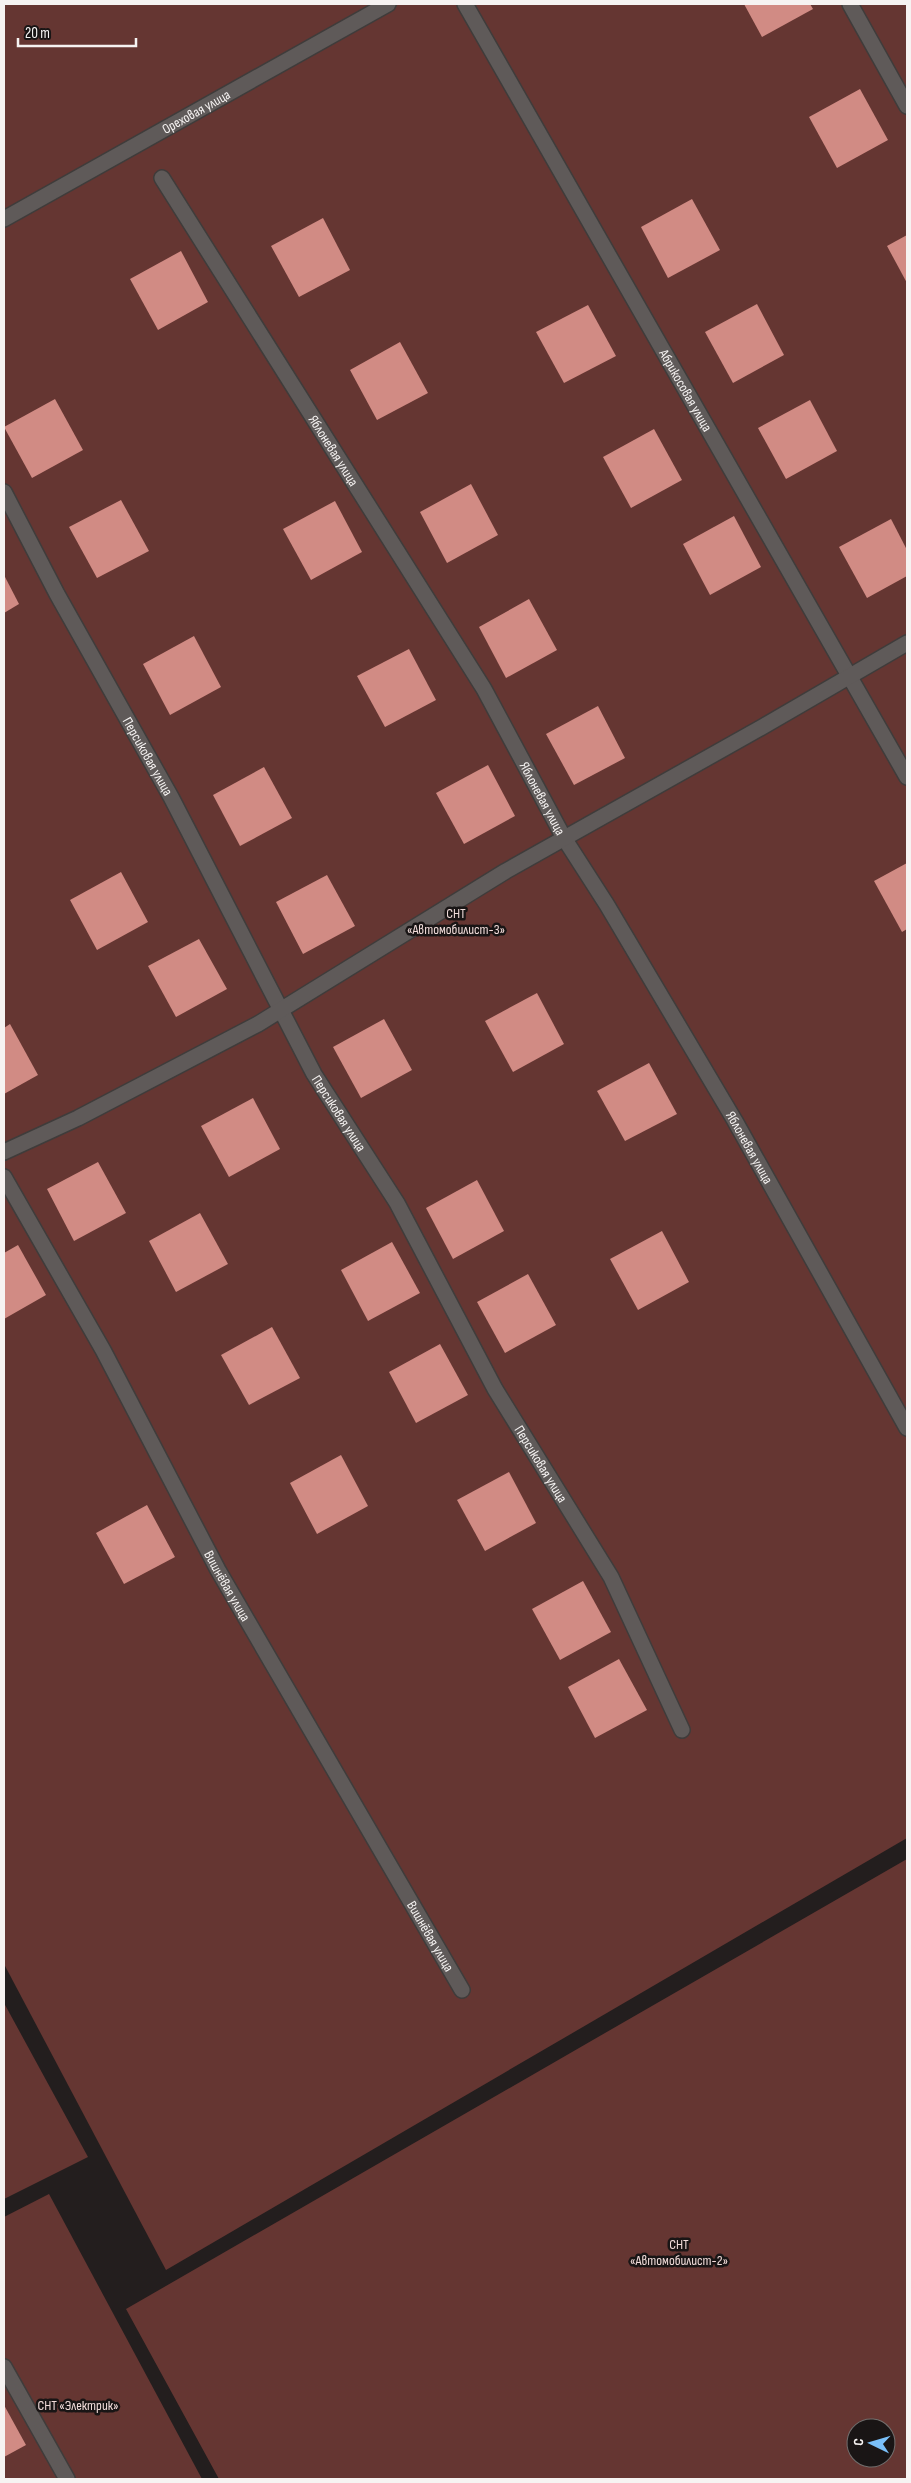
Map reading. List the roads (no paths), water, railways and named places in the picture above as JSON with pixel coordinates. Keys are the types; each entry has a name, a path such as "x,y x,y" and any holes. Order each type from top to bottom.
{"street":[{"name":"Ореховая улица","path":"4,220 388,4"},
{"name":"Абрикосовая улица","path":"465,4 907,777"},
{"path":"850,4 907,106"},
{"name":"Яблоневая улица","path":"162,178 484,689 564,838 612,913 735,1121 907,1428"},
{"name":"Персиковая улица","path":"4,492 57,594 171,797 314,1074 397,1203 495,1389 611,1577 682,1730"},
{"path":"4,1152 78,1118 258,1024 506,871 907,643"},
{"name":"Вишнёвая улица","path":"4,1177 103,1350 218,1570 462,1990"},
{"path":"4,2367 67,2479"}],"park label":[{"name":"СНТ «Автомобилист-3»","path":"456,922"},
{"name":"СНТ «Автомобилист-2»","path":"679,2252"},
{"name":"СНТ «Электрик»","path":"78,2405"}]}
